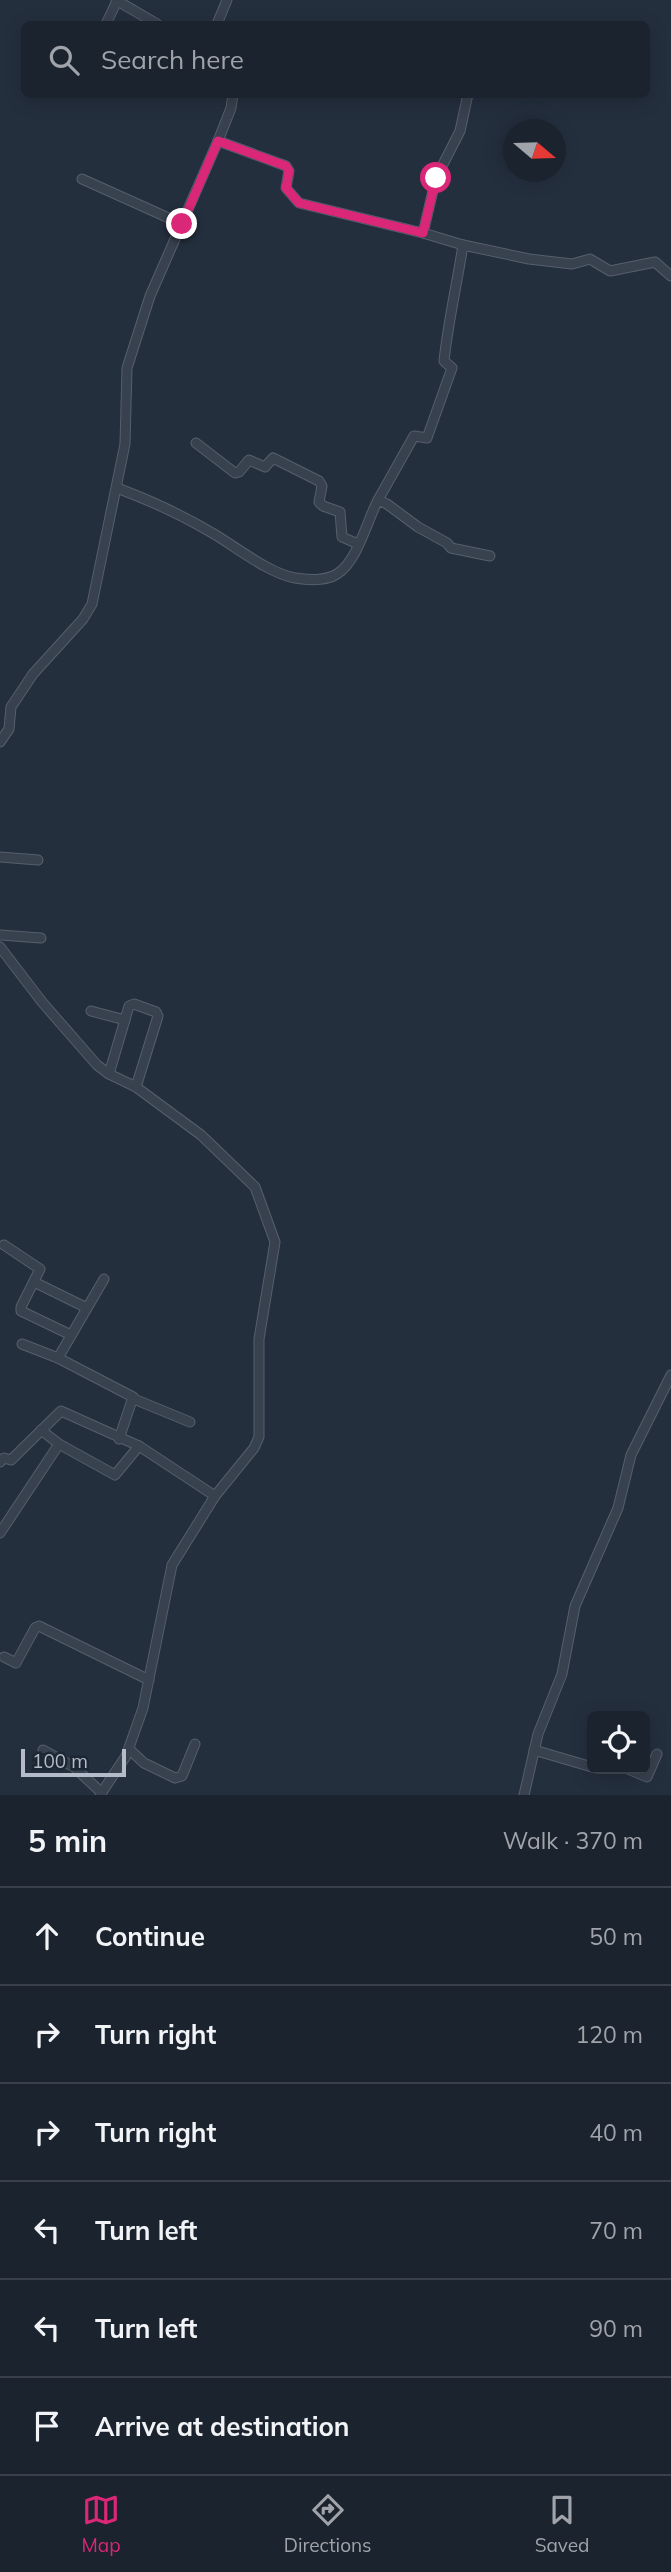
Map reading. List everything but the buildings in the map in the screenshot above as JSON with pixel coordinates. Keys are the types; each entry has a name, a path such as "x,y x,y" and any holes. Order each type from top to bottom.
{"street":[{"path":"107,21 117,0 152,21"},
{"path":"218,21 227,0"},
{"path":"0,742 9,729 11,707 33,674 83,619 92,604 125,444 127,368 150,296 218,141 232,98"},
{"path":"423,233 436,178 460,131 467,98"},
{"path":"218,141 286,166 289,171 286,188 299,203 529,259 572,264 590,259 607,271 655,262 670,271"},
{"path":"82,179 182,224"},
{"path":"117,488 158,503 293,578 322,579 338,574 355,555 378,500 414,436 427,438 452,368 444,361 448,321 463,245"},
{"path":"196,443 235,472 239,472 249,460 265,467 272,458 319,481 322,486 318,501 323,506 340,512 342,537 358,544"},
{"path":"378,500 418,527 447,542 452,548 490,556"},
{"path":"0,857 38,860"},
{"path":"0,935 41,938"},
{"path":"0,947 42,1002 108,1074 136,1087 201,1135 252,1183 275,1242 259,1339 259,1437 254,1448 215,1496 172,1565 143,1708 129,1749 101,1794 74,1767 43,1750"},
{"path":"108,1074 130,1006 134,1004 156,1012 158,1016 136,1087"},
{"path":"91,1011 125,1020"},
{"path":"4,1245 39,1266 40,1272 21,1307 22,1311 71,1335"},
{"path":"58,1358 104,1279"},
{"path":"34,1282 87,1308"},
{"path":"22,1344 58,1358 134,1399 190,1422"},
{"path":"524,1795 534,1750 562,1674 575,1606 618,1508 631,1455 671,1376"},
{"path":"119,1439 134,1399"},
{"path":"1,1458 11,1460 61,1412 138,1446 215,1496"},
{"path":"41,1430 59,1444 115,1475 138,1446"},
{"path":"0,1533 59,1444"},
{"path":"4,1657 16,1663 35,1628 39,1626 149,1680"},
{"path":"129,1749 144,1763 175,1778 182,1776 195,1744"},
{"path":"534,1750 587,1766"},
{"path":"650,1772 657,1754"}],"route":[{"path":"182,224 218,141 286,166 289,171 286,188 299,203 423,233 436,178"}]}
